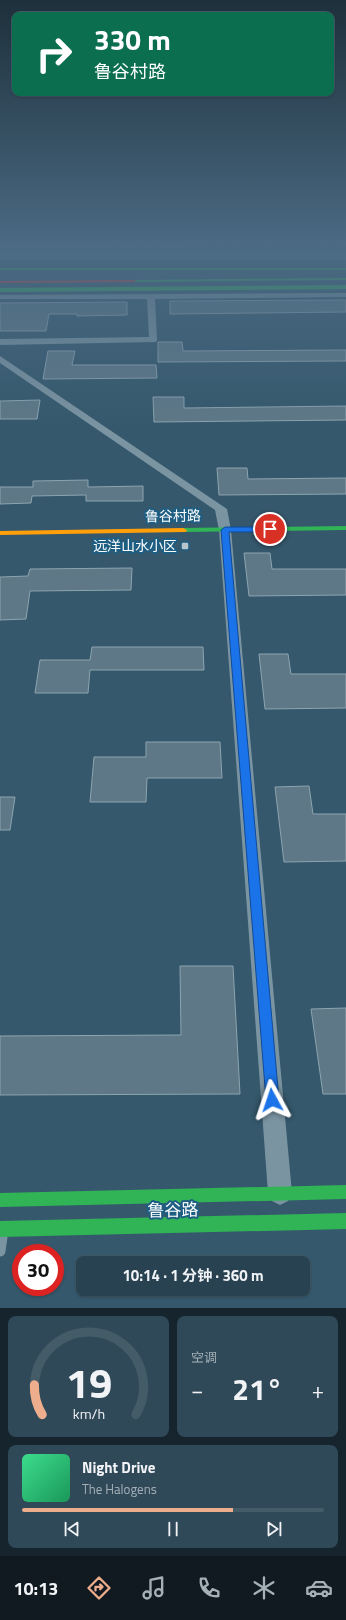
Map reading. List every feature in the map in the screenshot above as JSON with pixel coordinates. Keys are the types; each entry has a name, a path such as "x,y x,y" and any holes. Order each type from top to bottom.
{"main road":[{"name":"鲁谷村路","path":"0,533 346,528"},
{"name":"鲁谷路","path":"0,1200 346,1192"},
{"name":"鲁谷路","path":"1,1229 346,1221"}],"street":[{"path":"0,342 153,340 151,306"},
{"path":"0,359 221,509 225,530 280,1193"}],"lane":[{"path":"0,1251 1,1229"}],"building":[{"path":"0,306 127,306 127,315 77,316 77,314 49,314 46,331 0,331"},
{"path":"170,306 346,306 346,312 170,314"},
{"path":"158,342 182,342 183,351 346,350 346,361 158,362"},
{"path":"48,351 75,351 72,365 156,365 157,378 43,379"},
{"path":"153,397 184,397 184,408 346,406 346,420 154,422"},
{"path":"40,400 37,419 0,419 0,401"},
{"path":"217,468 247,468 248,479 346,478 346,494 219,495"},
{"path":"88,480 88,487 143,486 143,501 86,501 86,495 32,496 31,503 0,504 0,487 33,487 33,481"},
{"path":"244,553 270,553 272,569 346,569 346,595 249,596"},
{"path":"132,568 131,590 30,591 26,619 0,620 0,577 28,576 30,569"},
{"path":"92,647 203,647 204,670 90,670 88,693 35,693 40,660 90,660"},
{"path":"259,654 288,654 291,674 346,674 346,708 265,709"},
{"path":"146,742 220,742 222,778 147,778 146,802 90,802 94,757 146,757"},
{"path":"309,786 313,814 346,814 346,861 284,862 275,787"},
{"path":"0,797 15,797 10,830 0,830"},
{"path":"180,966 233,966 240,1094 0,1095 0,1036 181,1035"},
{"path":"346,1008 346,1094 323,1094 311,1009"}],"traffic: fast":[{"path":"183,530 346,528"},
{"path":"0,1200 346,1192"},
{"path":"0,1229 346,1221"}],"traffic: slow":[{"path":"0,533 183,530"}],"place":[{"name":"远洋山水小区","path":"185,546"}],"route":[{"path":"270,529 225,530 272,1100"}]}
